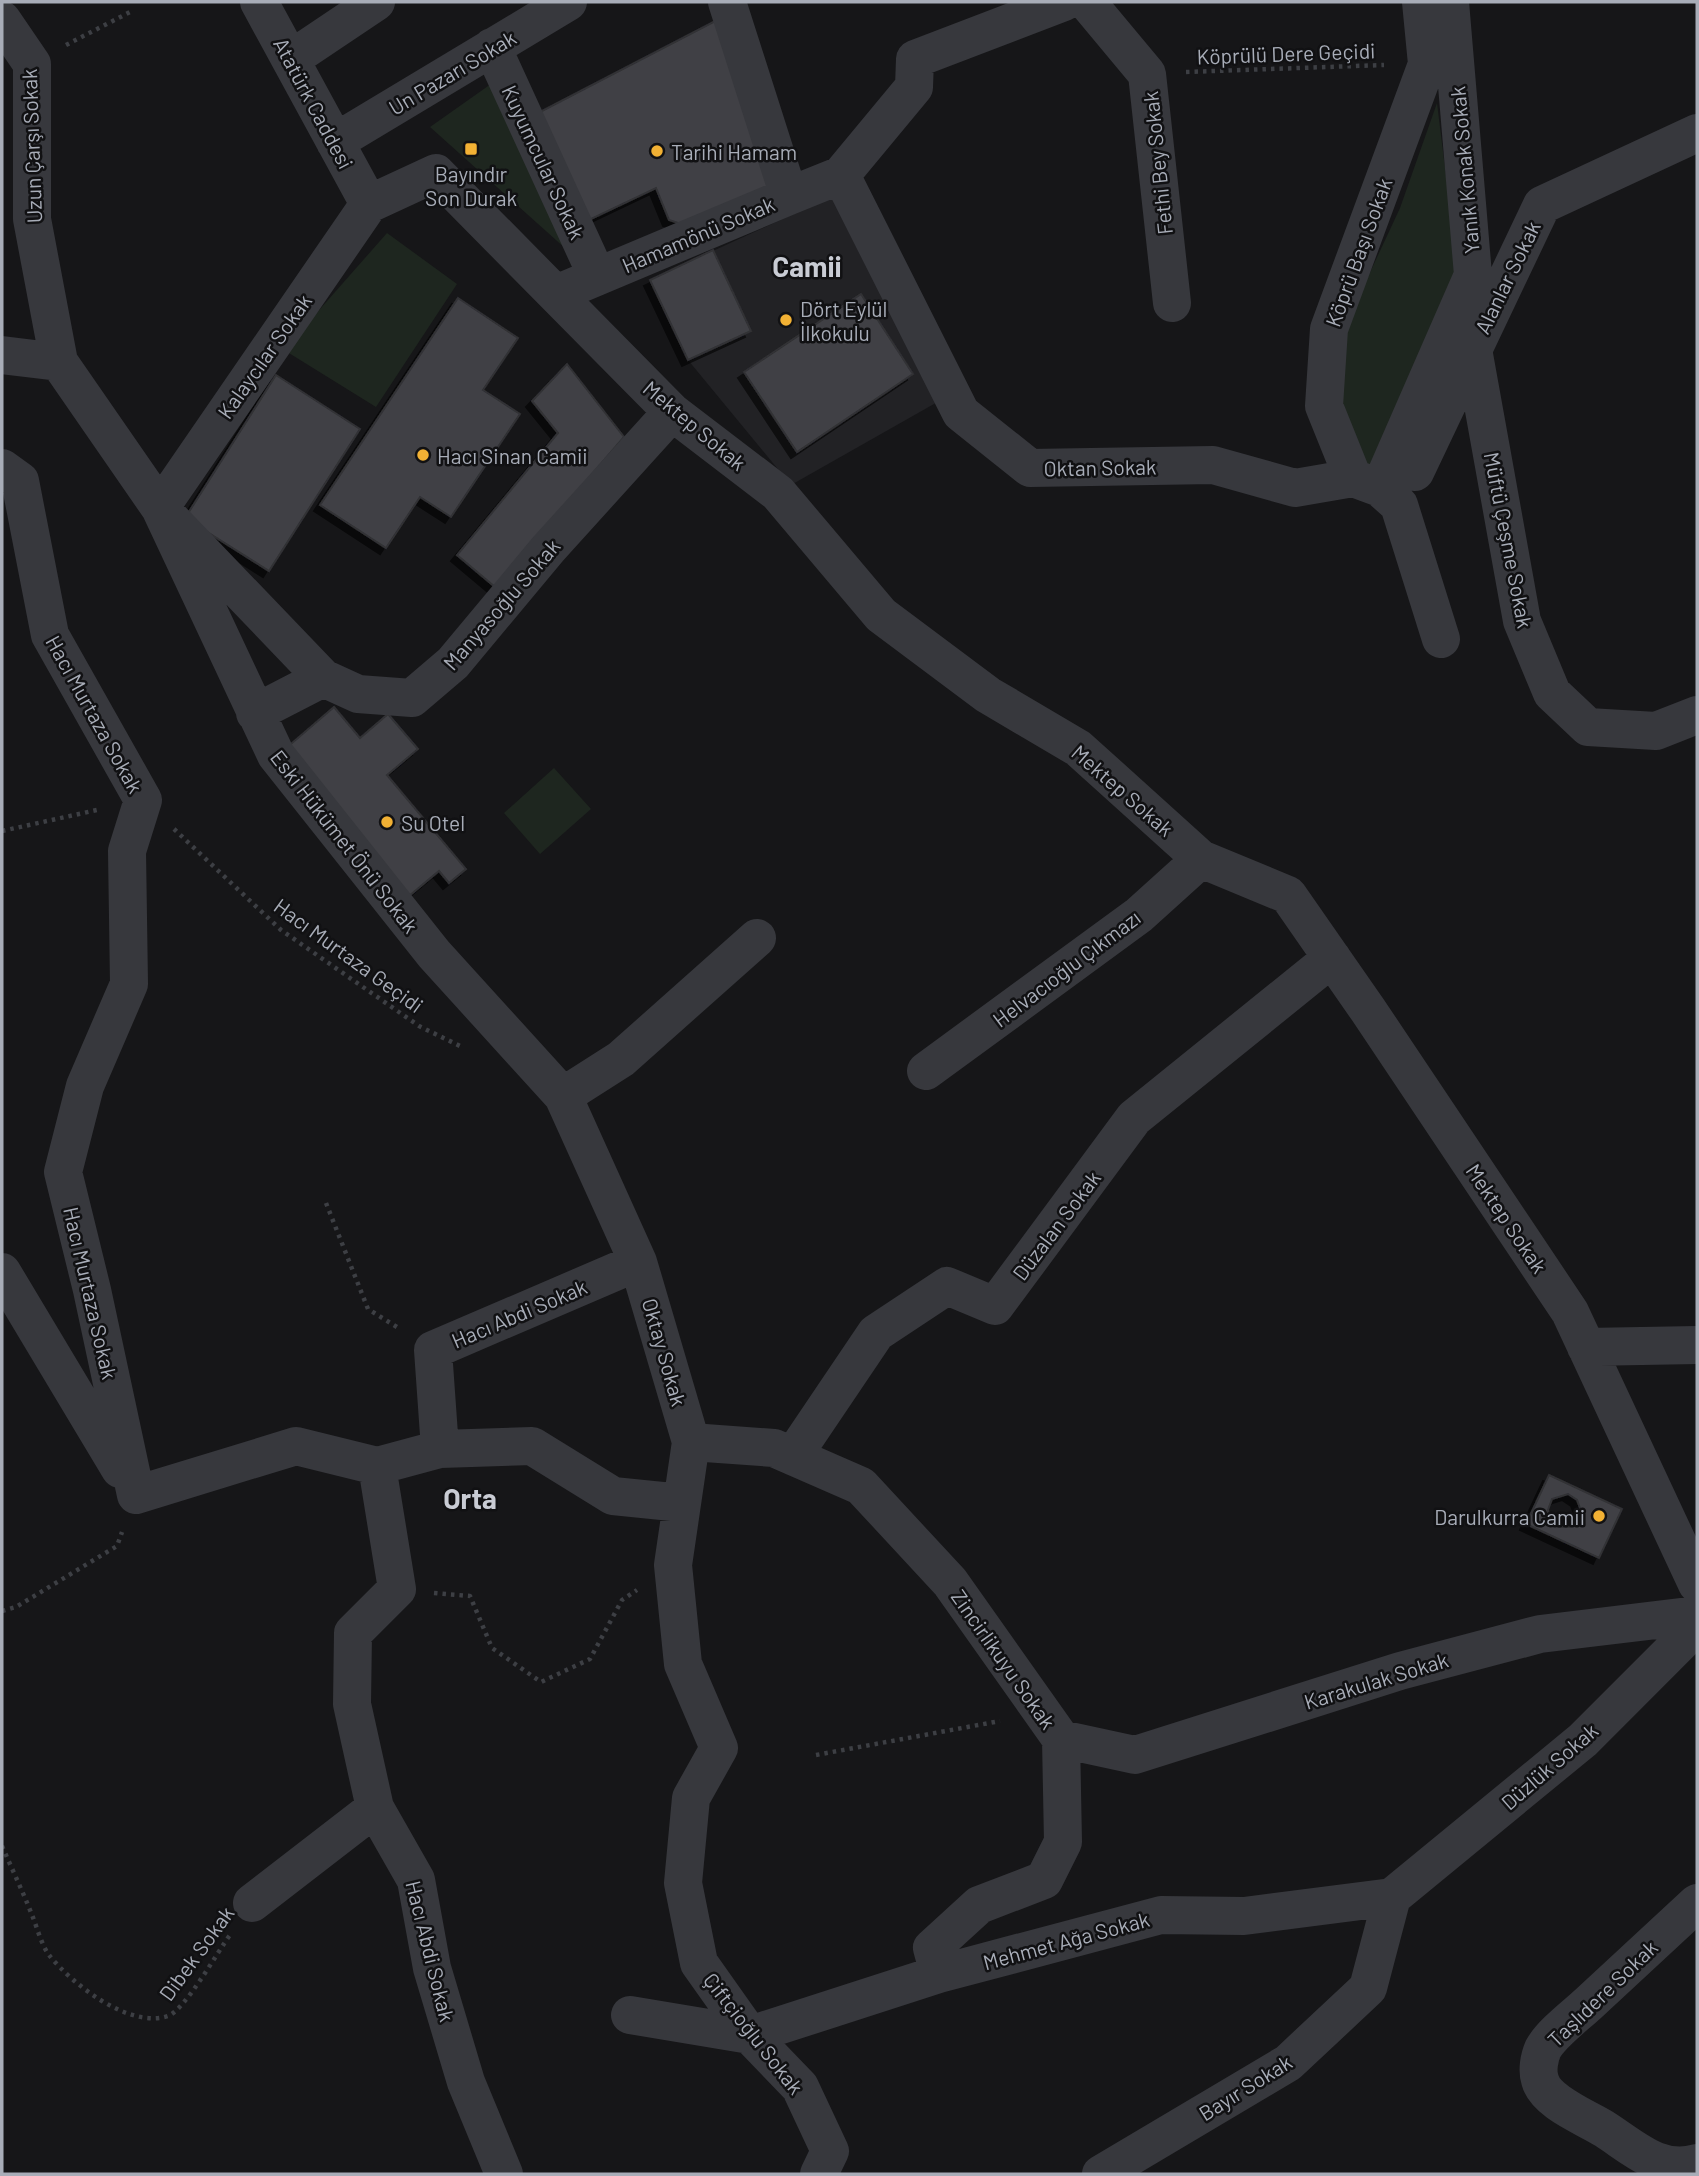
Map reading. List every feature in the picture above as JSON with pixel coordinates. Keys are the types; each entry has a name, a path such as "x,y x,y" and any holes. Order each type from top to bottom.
{"street":[{"name":"Atatürk Caddesi","path":"259,2 369,204"},
{"path":"291,58 376,2"},
{"name":"Un Pazarı Sokak","path":"335,142 568,2"},
{"path":"727,2 789,196"},
{"path":"841,176 914,87 915,59 1064,2"},
{"name":"Fethi Bey Sokak","path":"1087,2 1147,74 1172,303"},
{"name":"Köprü Başı Sokak","path":"1421,2 1427,64 1329,329 1324,406 1377,490 1441,639"},
{"name":"Yanık Konak Sokak","path":"1377,490 1473,275 1450,2"},
{"name":"Uzun Çarşı Sokak","path":"2,20 32,64 32,219 59,362"},
{"name":"Kuyumcular Sokak","path":"492,47 597,276"},
{"name":"Alanlar Sokak","path":"1377,490 1473,349 1542,205 1697,132"},
{"name":"Mektep Sokak","path":"369,204 436,173 672,412 778,493 881,615 988,695 1078,748 1201,859 1287,895 1570,1312 1697,1584"},
{"name":"Hamamönü Sokak","path":"556,294 841,176"},
{"name":"Oktan Sokak","path":"841,176 961,413 1030,468 1213,465 1295,488 1377,490"},
{"name":"Kalaycılar Sokak","path":"159,508 369,204"},
{"name":"Müftü Çeşme Sokak","path":"1473,349 1522,621 1552,693 1588,727 1656,731 1697,715"},
{"path":"2,355 59,362"},
{"name":"Eski Hükümet Önü Sokak","path":"59,362 159,508 276,755 434,954 563,1096 638,1262"},
{"name":"Manyasoğlu Sokak","path":"323,678 358,694 412,698 453,663 548,549 672,412"},
{"name":"Hacı Murtaza Sokak","path":"2,468 20,481 50,635 143,800 127,851 129,984 85,1086 63,1172 92,1290 136,1495"},
{"path":"159,508 323,678 255,713"},
{"name":"Helvacıoğlu Çıkmazı","path":"926,1071 1139,915 1201,859"},
{"path":"563,1096 621,1059 757,938"},
{"name":"Düzalan Sokak","path":"793,1456 876,1334 947,1286 995,1306 1134,1118 1332,958"},
{"name":"Hacı Abdi Sokak","path":"440,1449 433,1350 638,1262"},
{"name":"Oktay Sokak","path":"638,1262 691,1442"},
{"path":"2,1272 136,1495 296,1446 377,1466 440,1449 532,1446 613,1496 682,1503"},
{"path":"1586,1347 1697,1345"},
{"name":"Zincirlikuyu Sokak","path":"691,1442 774,1448 860,1486 950,1581 1051,1726 1063,1842 1044,1880 979,1905 932,1948 939,1974"},
{"name":"Çiftçioğlu Sokak","path":"691,1442 673,1565 683,1664 719,1748 691,1798 683,1883 699,1963 750,2035 800,2087 830,2151 819,2174"},
{"path":"377,1466 397,1589"},
{"name":"Hacı Abdi Sokak","path":"397,1589 353,1633 352,1704 375,1808 416,1880 432,1968 466,2081 504,2174"},
{"name":"Karakulak Sokak","path":"1051,1726 1135,1755 1400,1671 1540,1634 1697,1615"},
{"name":"Düzlük Sokak","path":"1392,1897 1583,1740 1697,1626"},
{"path":"252,1903 375,1808"},
{"name":"Mehmet Ağa Sokak","path":"750,2035 939,1974 1161,1915 1244,1916 1392,1897"},
{"name":"Bayır Sokak","path":"1101,2174 1288,2063 1368,1988 1392,1897"},
{"name":"Taşlıdere Sokak","path":"1697,1902 1568,2023 1544,2047 1539,2060 1540,2082 1553,2100 1594,2122 1648,2158 1678,2168 1697,2164"},
{"path":"630,2015 750,2035"}],"path":[{"path":"32,64 132,11"},
{"name":"Köprülü Dere Geçidi","path":"1147,74 1427,64"},
{"path":"2,831 143,800"},
{"name":"Hacı Murtaza Geçidi","path":"143,800 281,930 419,1026 467,1049"},
{"path":"326,1202 368,1309 433,1350"},
{"path":"2,1611 16,1607 117,1546 136,1495"},
{"path":"397,1589 470,1596 492,1648 541,1682 590,1659 622,1600 673,1565"},
{"path":"816,1755 1051,1726"},
{"name":"Dibek Sokak","path":"2,1846 48,1954 79,1984 114,2009 139,2018 169,2016 183,2005 252,1903"}],"shaded area":[{"path":"498,79 566,249 430,127"},
{"path":"1437,103 1459,281 1372,479 1343,416 1339,339 1400,208"},
{"name":"Dört Eylül İlkokulu","path":"841,192 941,400 791,485 688,360 650,280"},
{"path":"387,233 457,284 376,407 284,350"},
{"path":"554,768 591,809 540,854 504,813"}],"building":[{"name":"Tarihi Hamam","path":"721,18 772,190 690,227 669,220 656,188 587,221 538,113"},
{"path":"713,250 751,331 688,360 650,280"},
{"path":"861,294 913,374 797,452 744,372"},
{"name":"Hacı Sinan Camii","path":"458,298 518,338 483,390 520,414 451,517 420,497 386,548 320,505"},
{"name":"Hacı Sinan Camii","path":"567,364 624,437 495,587 457,555 558,433 532,401"},
{"path":"276,375 360,429 269,571 185,518"},
{"name":"Su Otel","path":"334,707 360,738 388,714 418,749 387,775 466,869 449,883 439,871 409,896 285,749"},
{"name":"Darulkurra Camii","path":"1549,1475 1622,1509 1599,1558 1526,1524","holes":["1568,1494 1577,1500 1581,1511 1574,1525 1558,1527 1550,1520 1548,1510 1552,1499"]}],"place":[{"name":"Bayındır Son Durak","path":"471,149"},
{"name":"Tarihi Hamam","path":"657,151"},
{"name":"Dört Eylül İlkokulu","path":"786,320"},
{"name":"Hacı Sinan Camii","path":"423,455"},
{"name":"Su Otel","path":"387,822"},
{"name":"Darulkurra Camii","path":"1599,1516"}],"district":[{"name":"Camii","path":"807,266"},
{"name":"Orta","path":"470,1498"}]}
